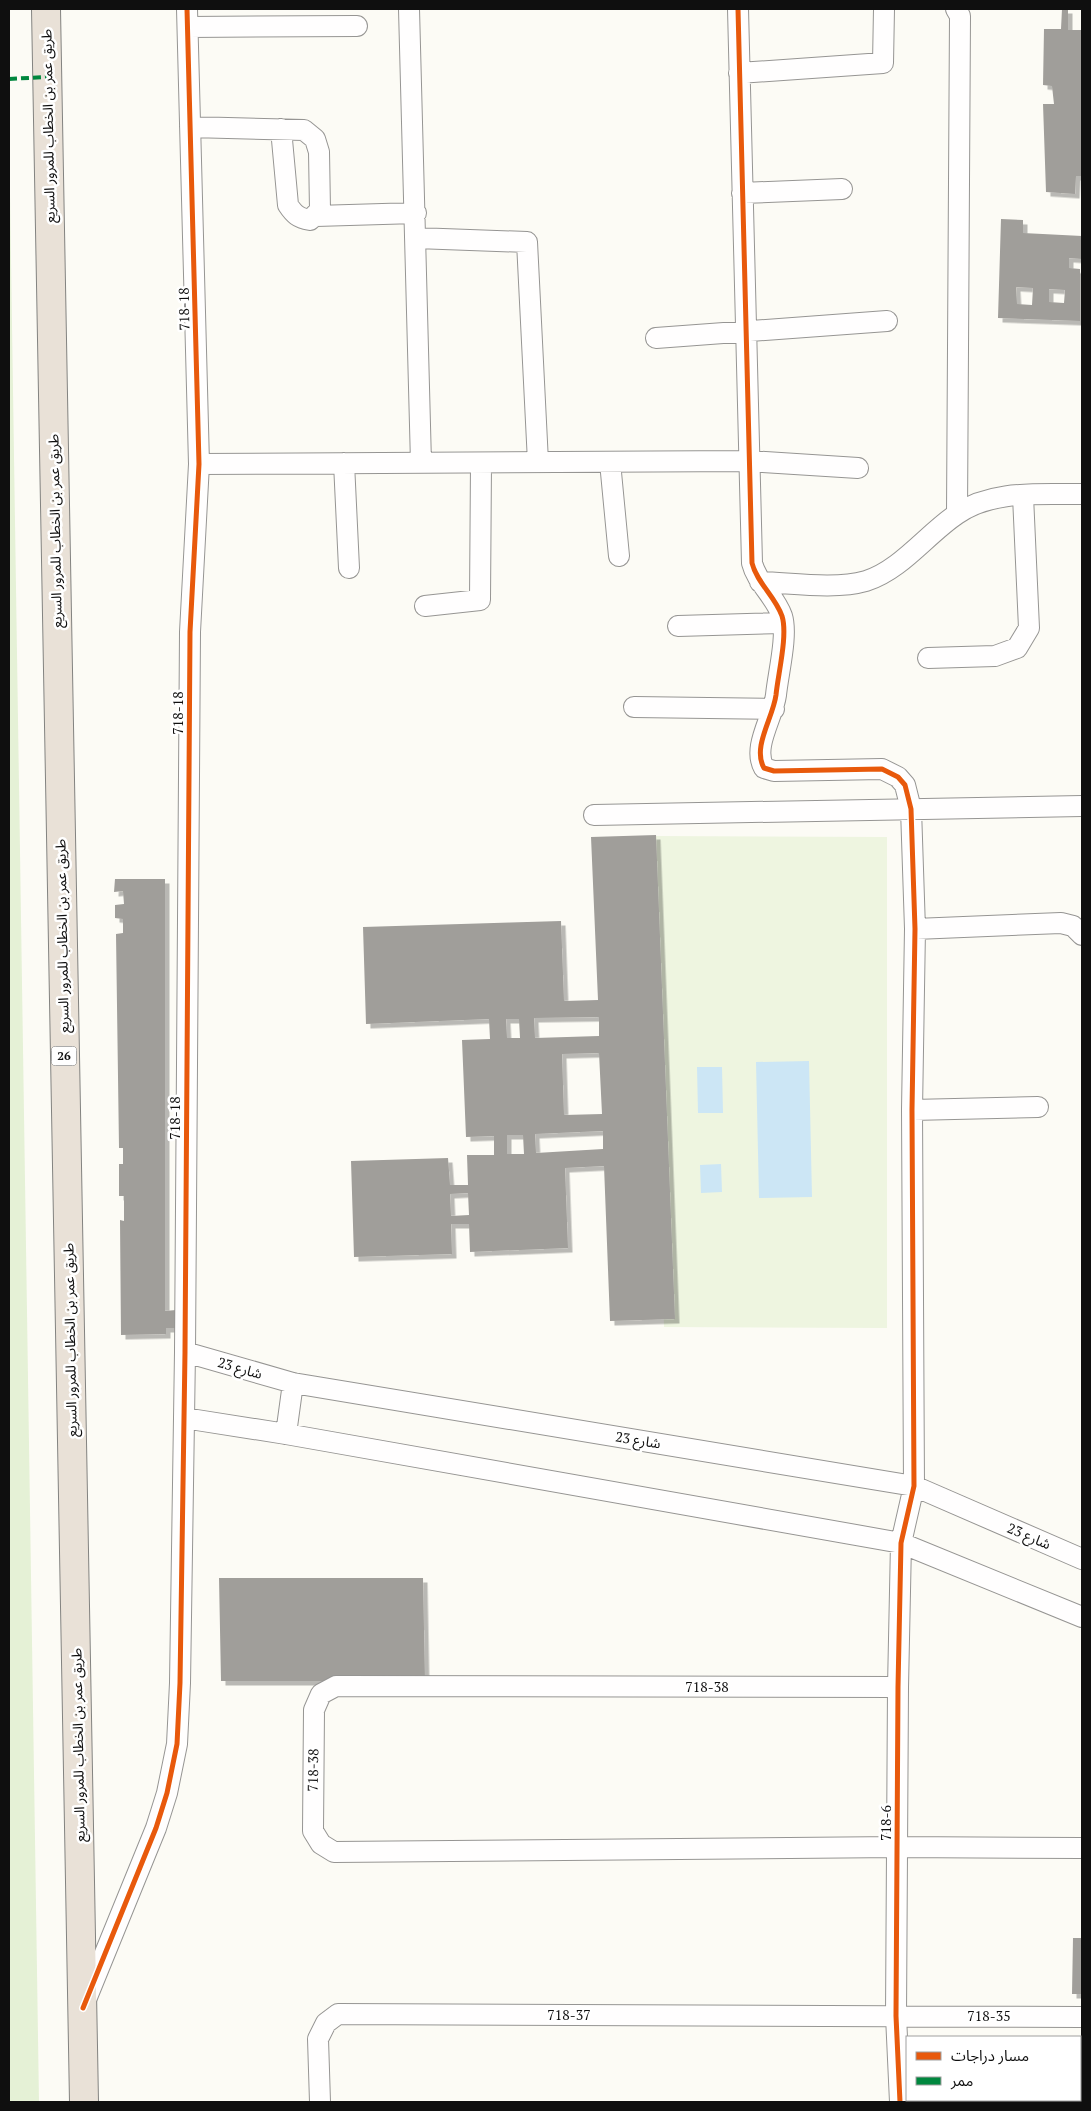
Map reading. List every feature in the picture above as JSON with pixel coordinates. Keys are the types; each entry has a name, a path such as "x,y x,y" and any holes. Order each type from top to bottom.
{"highway":[{"name":"طريق عمر بن الخطاب للمرور السريع","path":"46,9 84,2102"}],"street":[{"path":"409,9 416,213 420,463"},
{"path":"634,707 774,709 783,623 778,608 760,582 752,562 738,9"},
{"path":"739,73 883,63 884,9"},
{"path":"956,9 960,16 957,514"},
{"name":"718-18","path":"83,2008 156,1828 167,1793 177,1744 184,1418 190,632 199,464 188,18"},
{"path":"188,18 357,26"},
{"path":"190,128 281,129 304,130 315,138 319,152 320,210 310,220 300,218 293,213 288,204 281,129"},
{"path":"742,193 842,188"},
{"path":"316,216 416,213"},
{"path":"416,238 527,242 538,462"},
{"path":"656,338 888,321"},
{"path":"199,464 748,461 858,468"},
{"path":"425,606 480,600 481,462"},
{"path":"610,462 619,556"},
{"path":"344,463 349,568"},
{"path":"760,582 841,584 867,580 890,568 957,514 988,499 1082,494"},
{"path":"928,658 995,656 1016,648 1029,628 1023,496"},
{"path":"678,626 783,623"},
{"name":"718-6","path":"774,709 762,743 760,761 764,768 774,772 882,769 898,777 905,785 911,809 915,929 912,1110 914,1486 901,1543 896,2016 900,2102"},
{"path":"594,815 1082,806"},
{"path":"915,929 1061,923 1072,926 1082,936"},
{"path":"912,1110 1038,1108"},
{"name":"شارع 23","path":"184,1352 292,1383 914,1486 1082,1559"},
{"path":"286,1434 292,1383"},
{"path":"184,1418 286,1434 901,1543 1082,1618"},
{"name":"718-38","path":"897,1846 334,1852 321,1844 312,1831 314,1710 321,1694 336,1686 898,1687"},
{"path":"897,1846 1082,1848"},
{"name":"718-37","path":"320,2102 318,2039 326,2023 338,2014 896,2016"},
{"name":"718-35","path":"896,2016 1082,2017"}],"green space":[{"path":"9,126 39,2102 9,2102"},
{"path":"656,836 887,837 887,1328 664,1327"}],"water":[{"path":"809,1061 812,1197 759,1198 756,1062"},
{"path":"697,1067 722,1067 723,1113 698,1113"},
{"path":"721,1164 722,1192 701,1193 700,1165"}],"building":[{"path":"1062,9 1068,9 1068,30 1082,30 1082,176 1076,176 1075,194 1046,192 1043,104 1054,104 1052,86 1043,85 1044,29 1061,29"},
{"path":"1001,219 1023,220 1023,233 1082,236 1082,259 1069,258 1069,268 1080,269 1080,321 998,318","holes":["1016,287 1033,288 1032,305 1017,304","1049,289 1065,290 1064,303 1049,302"]},
{"path":"656,835 675,1319 610,1321 604,1166 565,1168 568,1248 470,1252 469,1224 451,1224 452,1254 354,1257 351,1161 448,1158 450,1185 468,1185 467,1155 494,1155 494,1136 466,1137 462,1040 490,1039 489,1019 366,1024 363,927 561,921 564,1001 598,1000 591,837","holes":["599,1017 599,1036 535,1038 534,1018","506,1019 519,1019 520,1038 507,1038","599,1053 602,1114 564,1115 562,1054","603,1131 603,1149 536,1153 535,1134","507,1135 523,1135 524,1154 507,1154","468,1193 469,1215 451,1216 450,1194"]},
{"path":"115,879 165,879 165,1311 176,1310 176,1328 166,1328 166,1334 121,1335 120,1220 124,1221 124,1196 119,1196 119,1164 123,1164 123,1148 119,1148 116,934 123,933 123,919 115,918 115,905 124,904 123,891 114,892"},
{"path":"219,1578 423,1578 425,1681 221,1681"},
{"path":"1073,1938 1082,1938 1082,1994 1072,1994"}],"marked path":[{"path":"9,79 47,77"}],"cycle path":[{"path":"83,2008 156,1828 167,1793 177,1744 180,1683 185,1352 190,632 199,464 187,9"},
{"path":"738,9 752,563 758,577 779,609 784,624 776,695 764,732 760,751 761,760 764,768 774,771 882,769 898,777 905,785 911,809 915,929 912,1110 914,1486 901,1543 896,2016 900,2102"}]}
